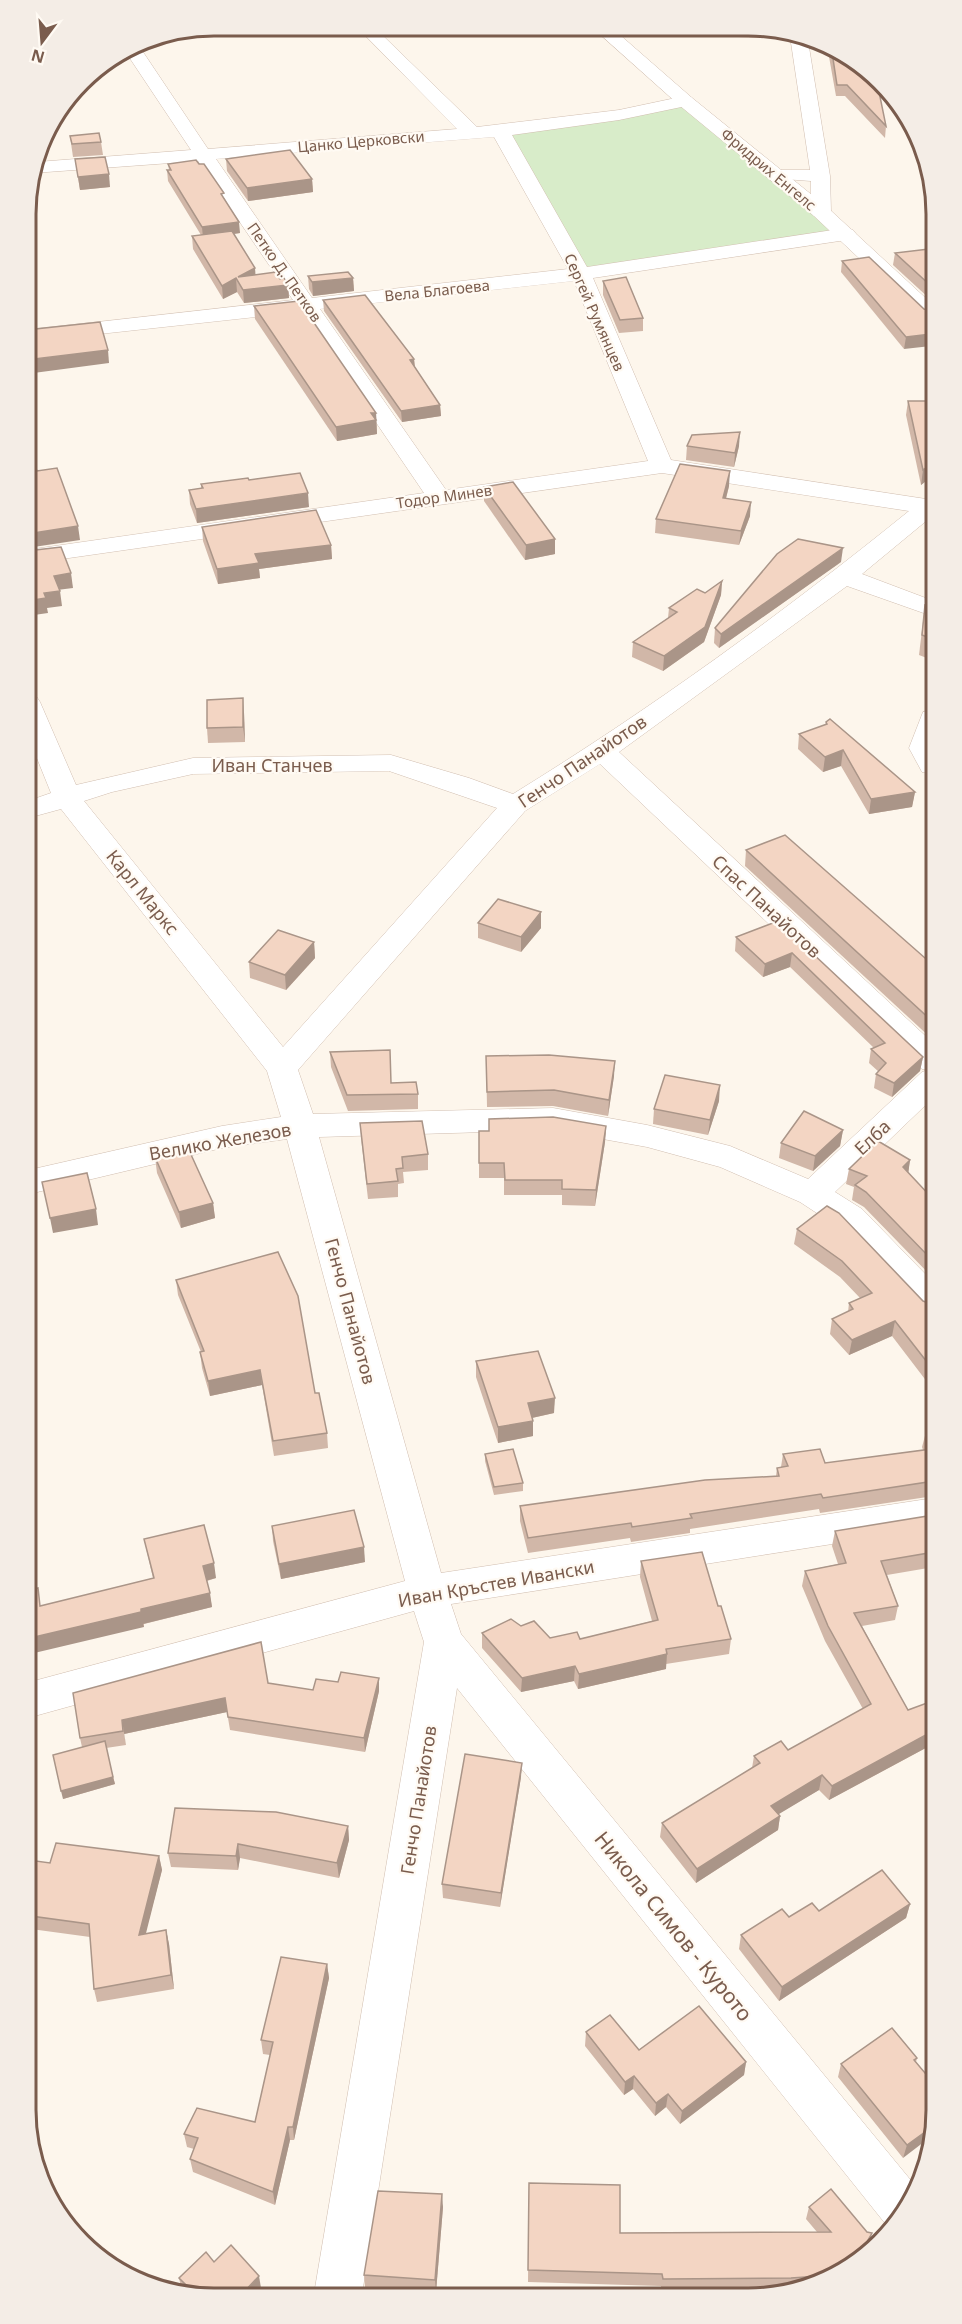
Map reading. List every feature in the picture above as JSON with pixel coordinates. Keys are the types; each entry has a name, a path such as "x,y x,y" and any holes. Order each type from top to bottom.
{"street":[{"path":"374,36 471,132"},
{"name":"Фридрих Енгелс","path":"611,36 685,101 821,212 926,310"},
{"path":"800,44 820,176 821,212"},
{"name":"Петко Д. Петков","path":"136,54 439,497"},
{"name":"Цанко Церковски","path":"42,167 500,131 620,115 685,101"},
{"name":"Сергей Румянцев","path":"500,131 581,274 662,466"},
{"path":"777,174 820,176"},
{"name":"Вела Благоева","path":"36,335 581,274 846,234"},
{"name":"Тодор Минев","path":"36,556 662,466 926,505"},
{"name":"Генчо Панайотов","path":"339,2288 444,1642 427,1591 300,1126 282,1068 514,805 602,751 844,576 926,509"},
{"path":"844,576 926,607"},
{"name":"Карл Маркс","path":"36,724 67,798 282,1068"},
{"path":"926,738 923,748 926,754"},
{"name":"Спас Панайотов","path":"602,751 926,1054"},
{"name":"Иван Станчев","path":"36,808 105,785 193,766 391,763 459,784 514,805"},
{"name":"Елба","path":"812,1194 926,1087"},
{"name":"Велико Железов","path":"36,1180 222,1137 300,1126 553,1119 647,1136 730,1158 812,1194 850,1218 926,1298"},
{"name":"Иван Кръстев Ивански","path":"36,1698 427,1591 926,1514"},
{"name":"Никола Симов - Курото","path":"444,1642 899,2203"}],"green space":[{"path":"685,101 846,234 581,274 500,131"}],"building":[{"path":"833,58 865,80 880,95 886,126 847,85 837,85"},
{"path":"99,133 101,142 72,144 70,136"},
{"path":"290,150 312,179 247,188 226,159"},
{"path":"105,157 109,174 78,177 75,159"},
{"path":"196,160 199,164 204,164 224,193 221,194 239,222 202,227 167,170 171,170 168,164"},
{"path":"232,231 255,268 238,277 276,272 280,279 284,278 288,285 243,290 236,278 222,286 192,236"},
{"path":"926,249 926,281 895,253"},
{"path":"869,257 926,310 926,335 906,337 842,261"},
{"path":"348,272 353,278 312,282 308,276"},
{"path":"626,277 643,318 620,320 603,281"},
{"path":"365,295 414,359 410,360 440,405 401,411 323,300"},
{"path":"299,301 376,413 371,413 376,420 336,427 254,306"},
{"path":"100,322 108,350 36,359 36,329"},
{"path":"908,401 926,401 926,468 923,470"},
{"path":"740,432 735,453 687,446 692,435"},
{"path":"680,464 730,471 723,498 751,502 741,531 656,519"},
{"path":"36,468 37,471 57,468 78,526 36,533"},
{"path":"300,473 308,493 196,509 189,490 203,488 201,484"},
{"path":"513,482 555,539 526,545 484,487"},
{"path":"316,510 331,545 255,554 259,563 217,569 202,527"},
{"path":"798,539 843,548 721,634 715,628 777,554"},
{"path":"61,547 71,573 54,576 60,591 44,593 46,598 36,600 36,550"},
{"path":"722,581 705,627 664,656 633,642 677,612 669,608 697,589 705,593"},
{"path":"925,605 926,637 922,635"},
{"path":"243,698 243,727 207,728 207,700"},
{"path":"830,719 915,792 871,799 843,750 825,757 799,734 827,724 826,722"},
{"path":"785,835 926,959 926,1016 746,850"},
{"path":"498,899 541,912 521,937 478,923"},
{"path":"778,921 923,1057 894,1083 876,1074 886,1063 871,1049 885,1043 792,953 765,964 736,937"},
{"path":"278,930 314,942 285,975 249,962"},
{"path":"390,1050 391,1083 416,1082 418,1094 347,1095 330,1052"},
{"path":"549,1055 615,1061 609,1100 554,1090 487,1092 486,1056"},
{"path":"665,1075 720,1085 710,1120 654,1109"},
{"path":"804,1111 843,1130 815,1156 781,1143"},
{"path":"553,1117 606,1126 596,1190 562,1189 562,1180 505,1180 504,1163 479,1163 479,1131 489,1131 489,1119"},
{"path":"422,1121 428,1154 402,1157 403,1168 396,1169 398,1181 367,1184 360,1123"},
{"path":"878,1141 910,1160 903,1167 926,1192 926,1254 866,1192 855,1185 867,1176 849,1169"},
{"path":"188,1148 213,1203 179,1212 155,1157"},
{"path":"87,1173 96,1209 50,1218 42,1182"},
{"path":"827,1206 839,1213 926,1302 926,1361 895,1321 852,1340 832,1319 853,1309 849,1303 872,1293 842,1261 797,1229"},
{"path":"278,1252 298,1296 315,1393 319,1393 327,1433 273,1441 260,1370 208,1381 200,1352 204,1351 176,1280"},
{"path":"538,1351 555,1398 528,1403 533,1421 498,1427 476,1361"},
{"path":"513,1449 523,1483 494,1487 485,1454"},
{"path":"820,1449 825,1463 926,1450 926,1482 823,1498 821,1494 690,1514 692,1518 632,1527 631,1523 528,1538 520,1506 705,1480 779,1476 777,1468 788,1466 783,1454"},
{"path":"354,1510 364,1547 279,1564 272,1526"},
{"path":"926,1516 926,1553 881,1561 898,1606 854,1613 908,1710 926,1703 926,1735 832,1786 822,1775 771,1806 780,1816 697,1869 662,1823 760,1763 754,1756 781,1741 788,1750 871,1704 828,1626 805,1571 846,1563 835,1531"},
{"path":"204,1525 214,1563 203,1566 210,1593 36,1637 36,1588 38,1588 40,1606 154,1578 144,1539"},
{"path":"702,1552 718,1606 721,1606 731,1639 666,1649 667,1654 579,1674 575,1666 522,1678 482,1633 511,1619 521,1626 534,1621 550,1638 577,1632 580,1639 658,1620 641,1561"},
{"path":"261,1642 268,1683 313,1690 316,1679 338,1682 341,1672 379,1678 364,1738 228,1717 225,1698 122,1720 123,1731 80,1738 73,1693"},
{"path":"105,1741 113,1777 61,1791 53,1755"},
{"path":"465,1754 522,1763 501,1893 442,1884"},
{"path":"175,1808 276,1812 348,1826 337,1863 238,1844 236,1856 168,1853"},
{"path":"56,1843 159,1856 139,1935 166,1930 171,1975 94,1989 89,1924 36,1917 36,1861 50,1863"},
{"path":"882,1870 910,1904 782,1987 741,1935 782,1909 789,1917 812,1903 819,1911"},
{"path":"281,1957 327,1964 293,2127 288,2127 273,2192 190,2159 198,2138 184,2134 197,2108 255,2122 273,2042 261,2040"},
{"path":"699,2006 746,2062 682,2111 668,2094 656,2103 634,2076 625,2082 586,2032 610,2015 639,2050"},
{"path":"892,2028 917,2058 914,2060 926,2074 925,2132 907,2145 841,2064"},
{"path":"529,2183 620,2185 620,2233 831,2232 809,2207 831,2189 867,2232 872,2233 867,2242 847,2258 808,2277 663,2279 662,2274 528,2270"},
{"path":"378,2191 442,2194 435,2280 364,2275"},
{"path":"231,2245 259,2276 248,2288 183,2285 185,2284 179,2278 206,2252 214,2262"}]}
